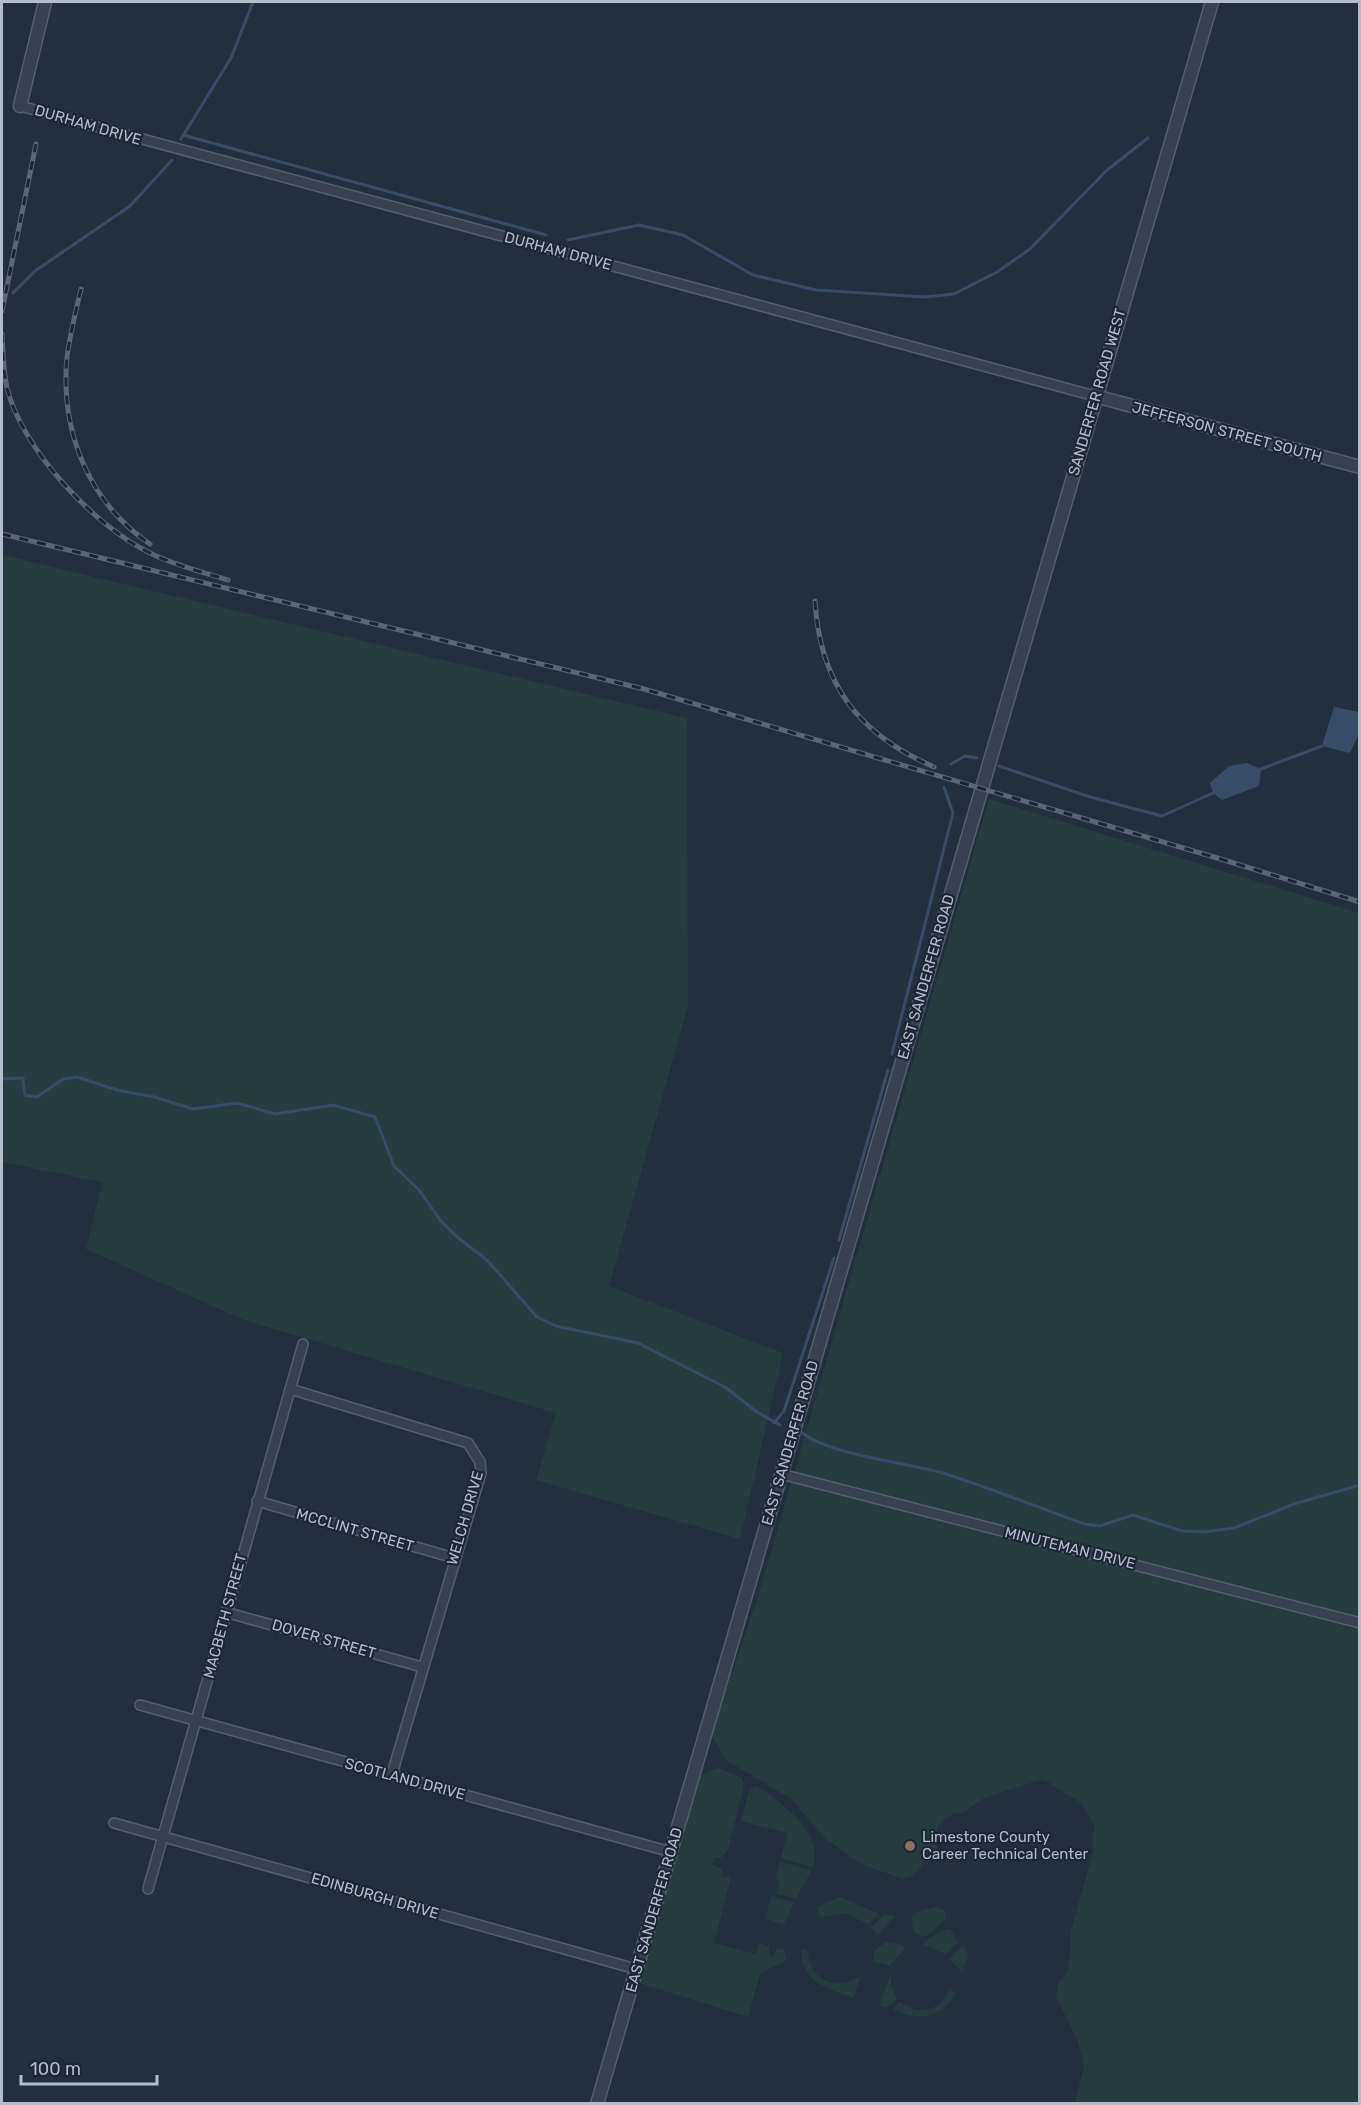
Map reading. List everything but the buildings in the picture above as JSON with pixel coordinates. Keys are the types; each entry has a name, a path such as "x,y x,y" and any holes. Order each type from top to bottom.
{"street":[{"path":"20,106 45,2"},
{"name":"SANDERFER ROAD WEST","path":"983,783 1212,2"},
{"name":"DURHAM DRIVE","path":"20,106 1095,396"},
{"name":"JEFFERSON STREET SOUTH","path":"1095,396 1359,467"},
{"name":"EAST SANDERFER ROAD","path":"597,2103 983,783"},
{"name":"MACBETH STREET","path":"148,1889 165,1838 198,1721 225,1612 303,1344"},
{"name":"WELCH DRIVE","path":"290,1389 468,1443 476,1451 480,1461 480,1473 453,1558 392,1774"},
{"name":"MINUTEMAN DRIVE","path":"781,1474 1359,1623"},
{"name":"MCCLINT STREET","path":"257,1501 453,1558"},
{"name":"DOVER STREET","path":"225,1612 422,1667"},
{"name":"SCOTLAND DRIVE","path":"140,1705 670,1852"},
{"name":"EDINBURGH DRIVE","path":"114,1823 636,1969"}],"green space":[{"path":"2,555 687,718 688,1006 609,1286 783,1353 740,1539 536,1480 556,1413 244,1320 86,1249 102,1182 2,1162"},
{"path":"989,799 1359,913 1359,2103 1075,2103 1084,2067 1078,2042 1056,1996 1058,1984 1069,1969 1071,1931 1093,1852 1094,1825 1081,1803 1048,1782 1040,1780 984,1798 962,1813 955,1813 946,1818 937,1827 937,1849 913,1876 903,1879 861,1864 826,1839 791,1799 726,1760 711,1734 759,1594"},
{"path":"718,1768 742,1778 744,1786 728,1849 721,1858 714,1858 712,1865 723,1869 721,1878 731,1877 714,1943 756,1954 759,1943 769,1946 769,1955 774,1957 777,1948 784,1950 786,1960 760,1974 748,2017 636,1982 698,1776"},
{"path":"757,1786 789,1810 807,1830 815,1854 813,1867 781,1858 787,1833 741,1821 749,1790"},
{"path":"780,1862 812,1870 796,1898 776,1894 779,1881 775,1880"},
{"path":"771,1896 794,1902 784,1924 765,1919"},
{"path":"840,1897 877,1913 877,1916 868,1924 844,1913 821,1917 817,1907"},
{"path":"934,1907 945,1910 946,1917 932,1933 922,1937 914,1932 911,1918 913,1913"},
{"path":"885,1914 895,1916 878,1935 871,1928"},
{"path":"950,1929 958,1942 945,1954 924,1945 924,1942 940,1931"},
{"path":"886,1942 903,1945 905,1949 889,1966 873,1961 874,1951"},
{"path":"962,1947 969,1954 962,1972 949,1959"},
{"path":"805,1948 815,1972 826,1981 846,1982 860,1976 854,1998 826,1987 811,1977 802,1961 801,1950"},
{"path":"891,1973 891,1986 897,1999 886,2008 879,2006"},
{"path":"950,1990 956,1993 951,2002 928,2016 911,2016 893,2009 900,2001 914,2009 935,2007"}],"water":[{"path":"1334,707 1359,712 1359,733 1350,753 1322,746"},
{"path":"1247,763 1261,769 1259,786 1222,800 1213,793 1210,783 1229,766"}],"waterway":[{"path":"181,139 231,58 253,2"},
{"path":"183,135 546,235"},
{"path":"568,240 639,225 683,235 753,275 816,290 925,297 954,294 997,272 1030,249 1106,171 1148,138"},
{"path":"13,293 35,271 130,206 172,160"},
{"path":"1261,769 1322,746"},
{"path":"951,764 965,756 977,758"},
{"path":"999,766 1090,797 1162,816 1213,793"},
{"path":"892,1054 953,813 944,787"},
{"path":"839,1240 888,1070"},
{"path":"2,1079 23,1078 25,1095 37,1097 63,1079 77,1077 117,1090 154,1097 193,1109 237,1103 275,1114 333,1105 375,1117 394,1166 419,1190 441,1221 488,1261 537,1317 556,1326 638,1343 725,1387 757,1412 780,1425"},
{"path":"774,1423 784,1411 834,1258"},
{"path":"801,1432 814,1440 850,1453 946,1474 1084,1524 1100,1526 1133,1515 1182,1531 1204,1532 1234,1528 1294,1504 1360,1485"}],"railway":[{"path":"2,311 36,144"},
{"path":"81,289 67,357 68,411 74,437 95,486 128,527 150,544"},
{"path":"2,334 7,388 15,411 28,436 63,483 84,505 128,541 169,561 228,580"},
{"path":"2,534 644,689 1360,902"},
{"path":"815,601 818,631 825,657 848,703 864,722 884,739 907,754 934,767"}],"place":[{"name":"Limestone County Career Technical Center","path":"910,1846"}]}
